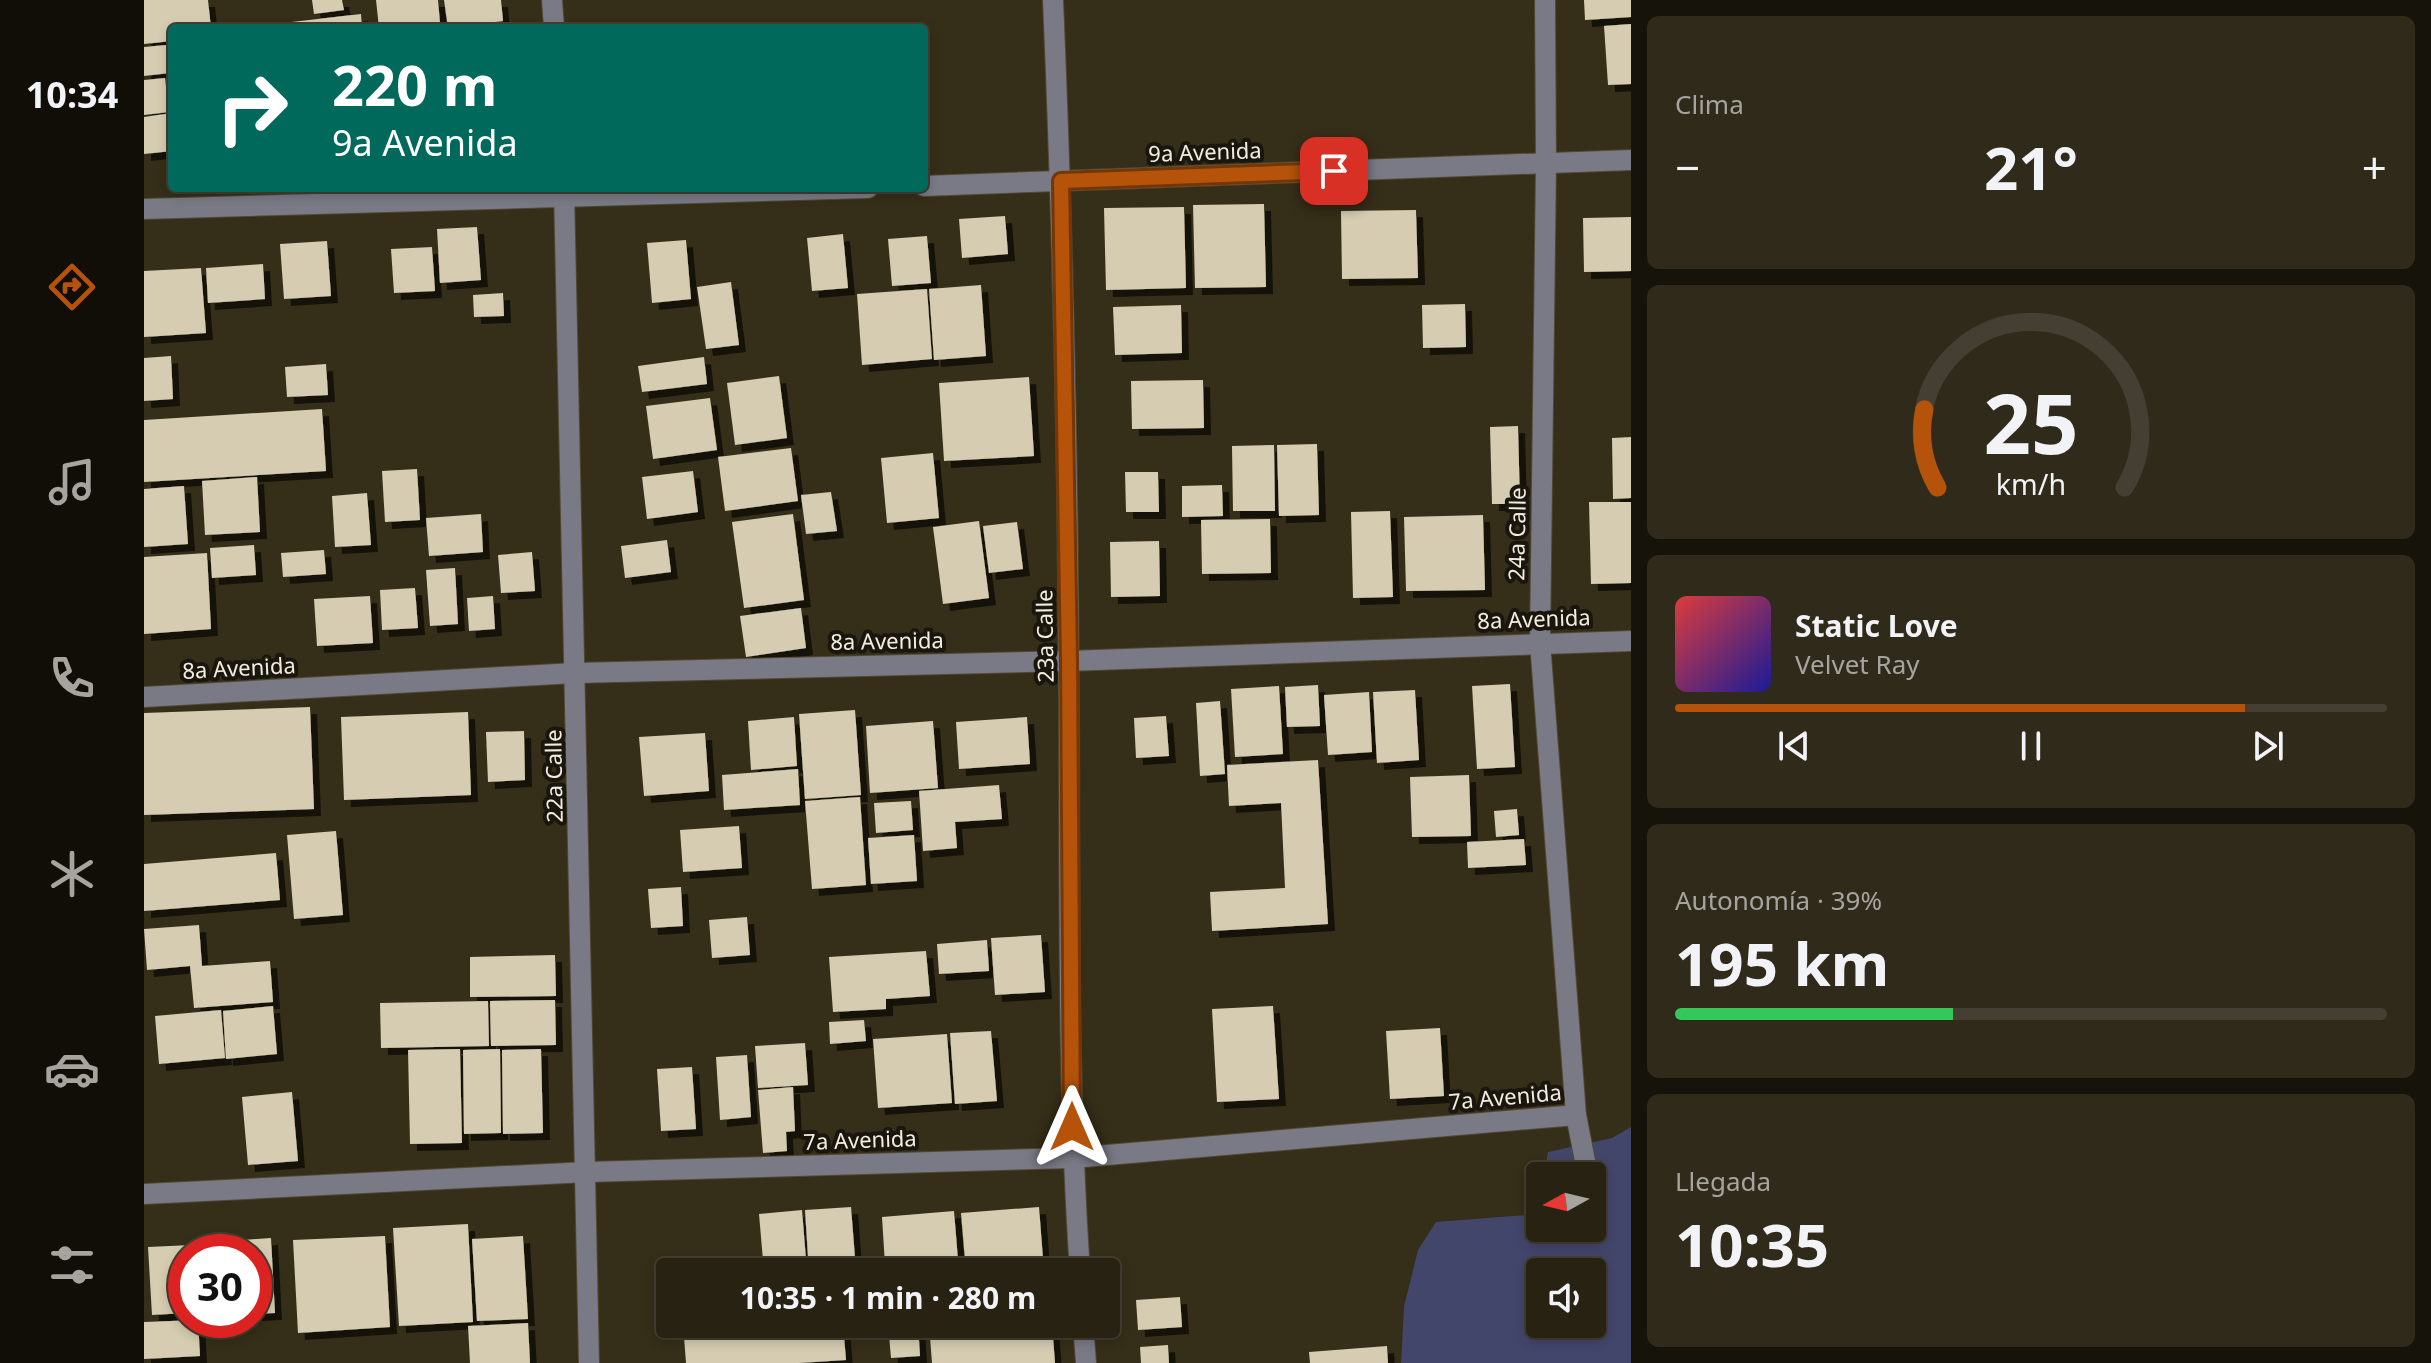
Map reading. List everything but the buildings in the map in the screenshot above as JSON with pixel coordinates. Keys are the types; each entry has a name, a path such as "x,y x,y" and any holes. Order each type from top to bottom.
{"street":[{"path":"552,0 554,24"},
{"name":"23a Calle","path":"1053,0 1061,181 1069,661 1072,1158 1079,1258"},
{"name":"24a Calle","path":"1545,0 1540,642 1576,1115 1585,1162"},
{"name":"9a Avenida","path":"928,186 1631,160"},
{"path":"144,209 625,192"},
{"name":"22a Calle","path":"564,193 589,1363"},
{"name":"8a Avenida","path":"144,697 575,673 1069,661 1631,641"},
{"name":"7a Avenida","path":"144,1194 587,1172 1072,1158 1576,1115"},
{"path":"1084,1338 1086,1363"}],"water":[{"path":"1631,1127 1631,1363 1401,1363 1404,1307 1418,1250 1436,1222 1526,1215 1526,1242 1606,1242 1606,1162 1546,1162 1548,1152 1612,1138"}],"route":[{"path":"1072,1127 1069,661 1061,181 1334,171"}]}
